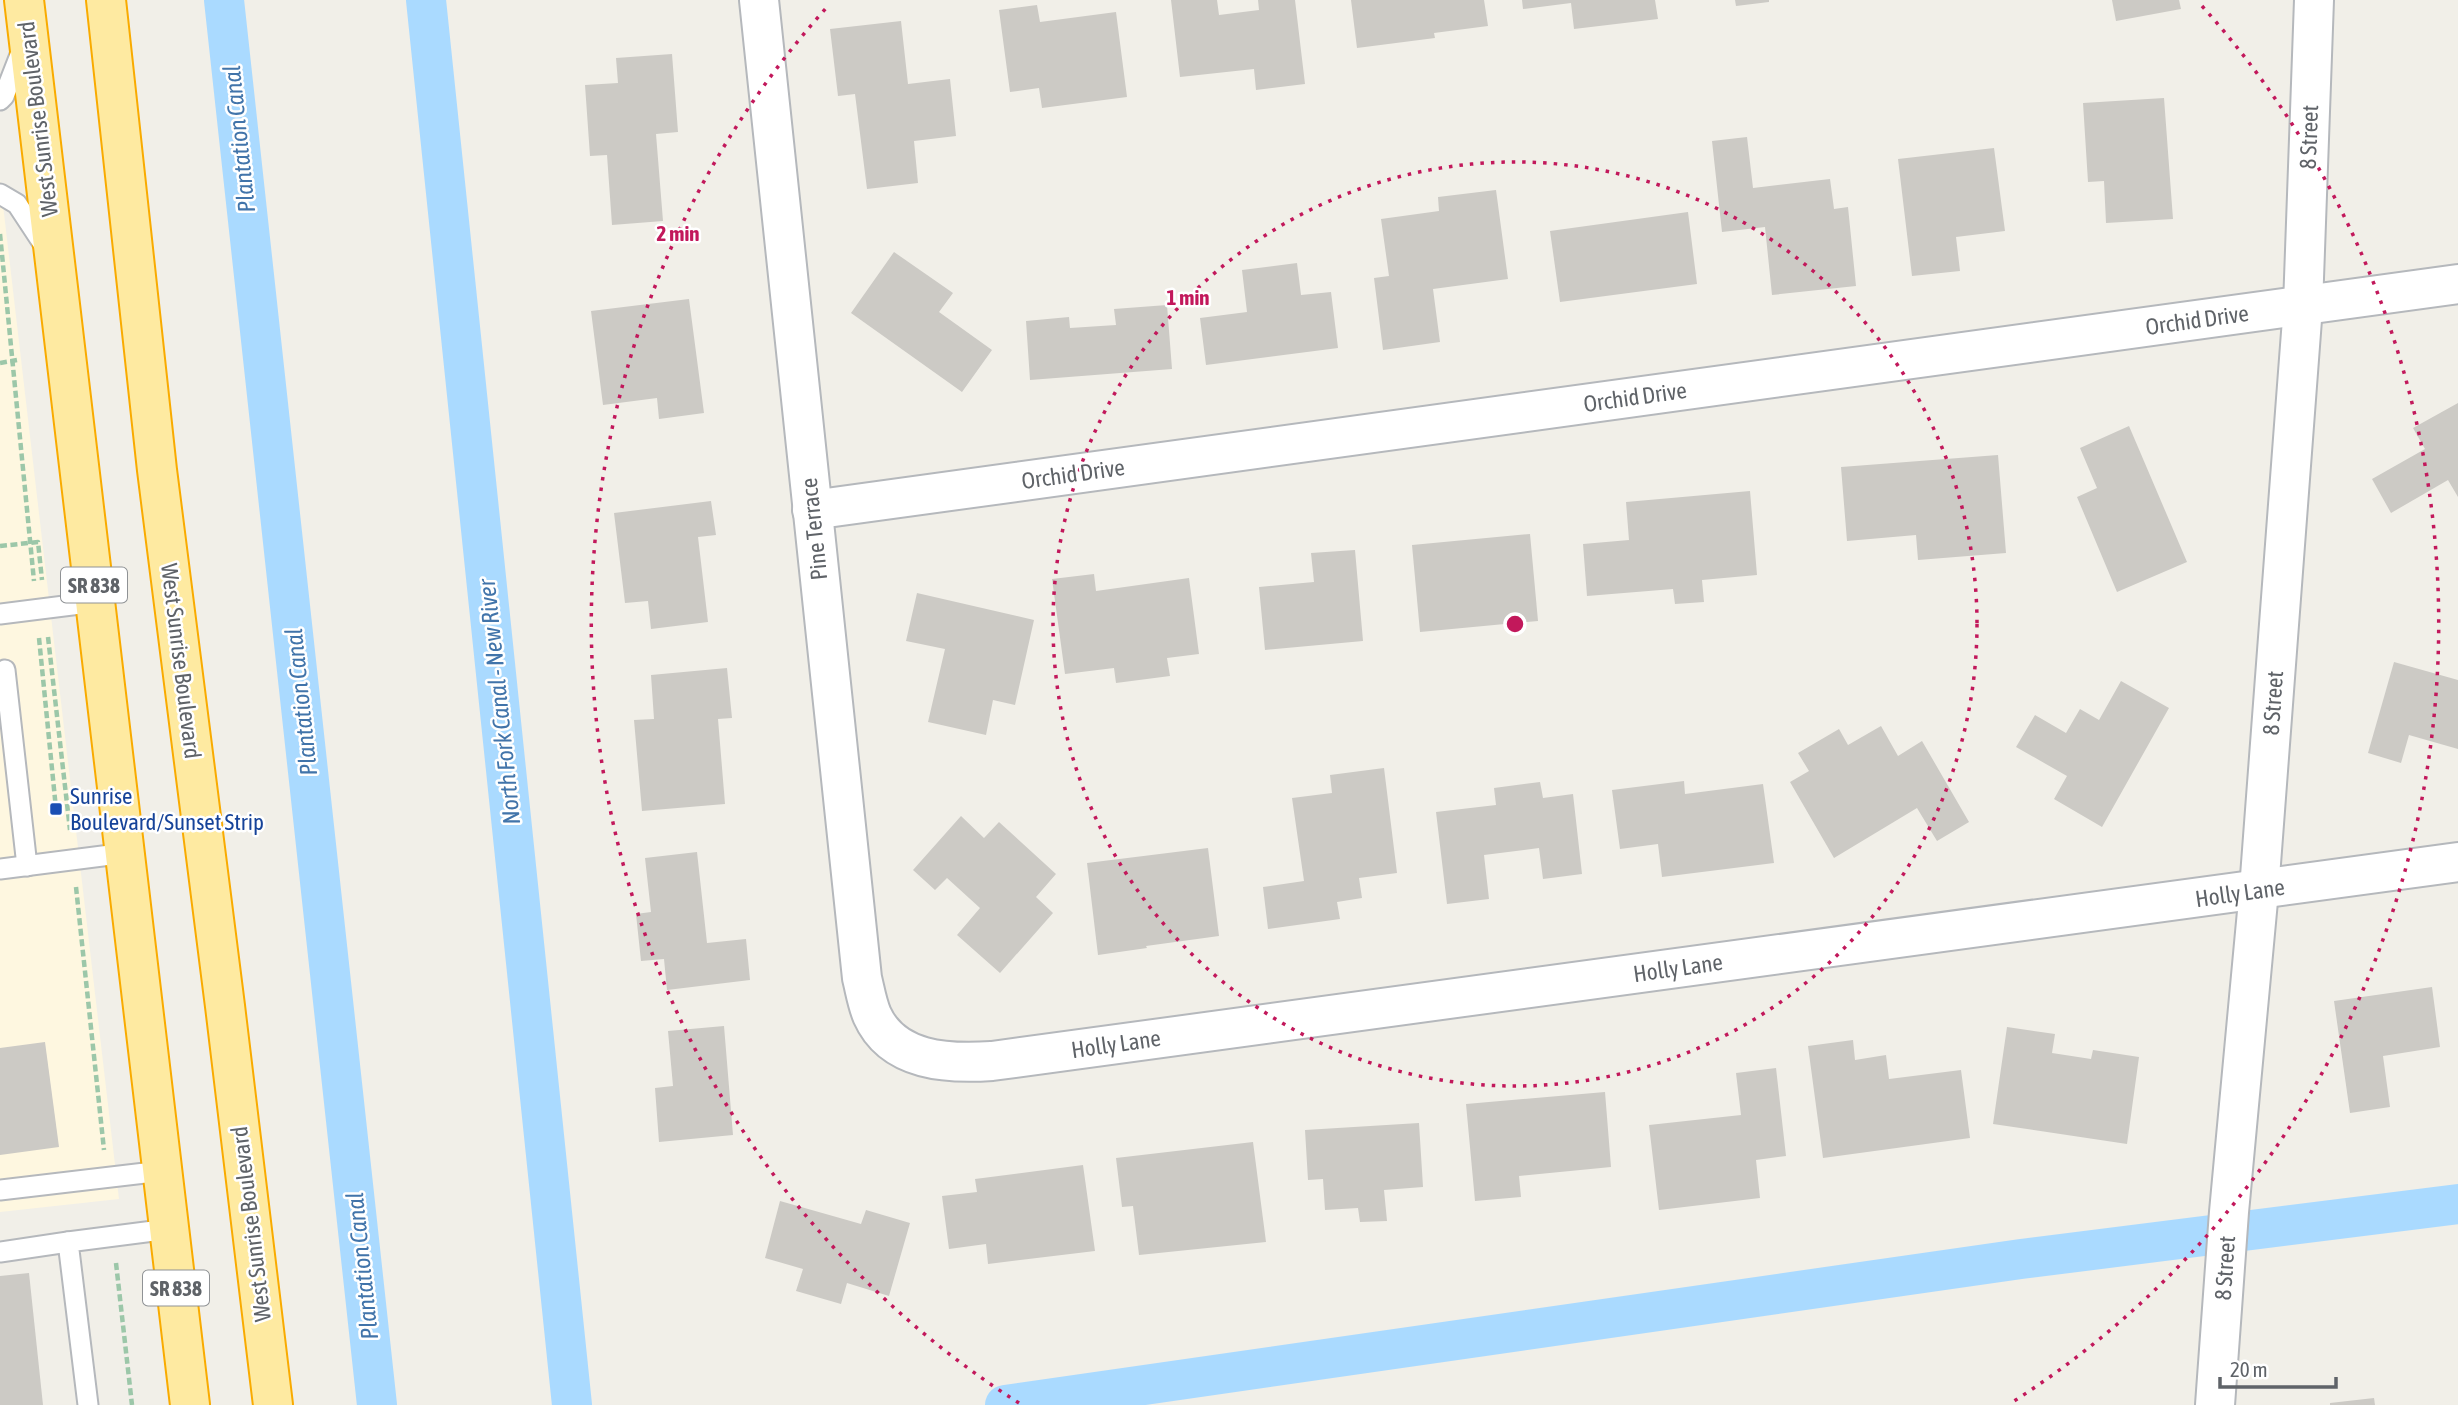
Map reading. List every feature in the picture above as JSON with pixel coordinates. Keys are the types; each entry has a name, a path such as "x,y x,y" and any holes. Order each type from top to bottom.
{"highway":[{"name":"West Sunrise Boulevard","path":"106,0 157,470 273,1405"},
{"name":"West Sunrise Boulevard","path":"26,16 190,1405"}],"street":[{"name":"Pine Terrace","path":"759,0 862,978 872,1014 879,1027 900,1045"},
{"name":"8 Street","path":"2215,1405 2229,1212 2259,890 2303,306 2314,0"},
{"name":"Orchid Drive","path":"812,510 2458,284"},
{"name":"Holly Lane","path":"900,1045 926,1059 946,1062 992,1060 2458,862"}],"lane":[{"path":"0,100 4,96 26,16"},
{"path":"0,194 17,204 55,262"},
{"path":"0,614 96,602"},
{"path":"5,670 27,866"},
{"path":"0,869 126,853"},
{"path":"0,1190 162,1171"},
{"path":"0,1252 169,1230"},
{"path":"68,1242 88,1405"}],"path":[{"path":"0,230 40,609 56,809"},
{"path":"0,363 15,360"},
{"path":"0,546 38,542 40,609 73,860 107,1177"},
{"path":"114,1237 132,1405"}],"shaded area":[{"path":"0,179 119,1199 0,1212"}],"building":[{"path":"1171,0 1217,0 1219,15 1259,10 1258,0 1295,0 1305,84 1256,90 1254,69 1180,77"},
{"path":"1351,0 1484,0 1488,26 1434,33 1435,38 1357,48"},
{"path":"1522,0 1655,0 1658,19 1574,29 1571,3 1523,9"},
{"path":"1735,0 1769,0 1769,2 1736,6"},
{"path":"2112,0 2179,0 2181,9 2116,21"},
{"path":"1037,5 1040,22 1116,12 1127,97 1042,108 1039,88 1010,92 999,10"},
{"path":"901,21 908,84 950,79 956,136 914,141 918,183 867,189 855,94 838,96 830,29"},
{"path":"672,54 678,132 656,134 663,221 612,225 607,155 590,156 585,85 618,83 616,58"},
{"path":"2164,98 2173,219 2106,223 2104,181 2088,182 2083,103"},
{"path":"1747,137 1753,188 1830,179 1834,209 1848,207 1856,286 1772,295 1765,227 1722,232 1712,141"},
{"path":"1994,148 2005,231 1956,237 1960,271 1912,276 1898,159"},
{"path":"1496,190 1508,279 1433,289 1440,342 1383,350 1374,278 1389,276 1381,219 1439,211 1438,197"},
{"path":"1688,212 1697,284 1560,302 1550,231"},
{"path":"894,252 953,293 939,312 992,350 962,392 851,313"},
{"path":"1297,263 1301,295 1331,292 1338,348 1206,365 1200,318 1247,312 1242,270"},
{"path":"689,299 704,413 659,419 657,398 603,405 591,311"},
{"path":"1167,305 1172,369 1030,380 1026,321 1069,317 1070,328 1116,325 1114,309"},
{"path":"2458,403 2458,497 2448,480 2391,513 2372,479 2425,449 2413,428"},
{"path":"2129,426 2187,562 2117,592 2077,497 2097,488 2080,448"},
{"path":"1998,455 2006,553 1918,560 1916,535 1847,541 1841,467"},
{"path":"1750,491 1757,575 1702,580 1704,602 1675,604 1673,589 1587,596 1583,544 1629,540 1626,502"},
{"path":"711,501 716,535 698,537 708,622 651,629 648,601 625,603 614,513"},
{"path":"1530,534 1538,621 1420,632 1412,545"},
{"path":"1355,550 1363,641 1265,650 1259,587 1314,582 1311,553"},
{"path":"1094,574 1096,591 1189,578 1199,654 1167,658 1170,676 1116,683 1114,668 1065,674 1052,579"},
{"path":"917,593 1034,620 1015,705 993,700 986,735 928,722 945,649 906,641"},
{"path":"2394,662 2458,680 2458,749 2409,735 2401,763 2368,753"},
{"path":"727,668 732,718 718,719 725,804 642,811 634,720 654,719 651,675"},
{"path":"2121,681 2169,708 2102,827 2054,799 2067,776 2016,747 2035,715 2066,733 2080,709 2099,720"},
{"path":"1881,726 1898,756 1922,741 1969,822 1937,841 1917,808 1834,858 1790,782 1809,771 1798,753 1839,729 1848,745"},
{"path":"1384,768 1397,873 1359,878 1362,898 1337,902 1340,919 1268,929 1263,887 1304,881 1292,798 1332,793 1330,775"},
{"path":"1684,781 1685,794 1763,784 1774,863 1662,877 1658,844 1620,849 1612,790"},
{"path":"1540,782 1543,798 1573,794 1582,874 1543,879 1539,848 1484,855 1489,899 1447,904 1436,812 1496,805 1494,788"},
{"path":"961,816 984,838 999,822 1056,874 1036,897 1053,913 1000,973 957,935 980,908 947,878 935,890 913,870"},
{"path":"1208,848 1219,936 1098,955 1087,863"},
{"path":"697,852 707,943 746,939 750,980 667,990 664,959 641,961 636,914 651,912 645,858"},
{"path":"2432,987 2440,1047 2383,1056 2390,1107 2350,1113 2334,1001"},
{"path":"724,1026 733,1135 659,1142 655,1088 673,1086 668,1031"},
{"path":"2007,1027 2055,1034 2052,1053 2091,1059 2093,1050 2139,1057 2127,1144 1993,1124"},
{"path":"1853,1040 1855,1060 1886,1055 1889,1079 1961,1070 1970,1138 1823,1158 1808,1046"},
{"path":"45,1042 59,1147 0,1155 0,1048"},
{"path":"1776,1068 1786,1156 1756,1160 1760,1198 1659,1210 1649,1125 1741,1115 1736,1073"},
{"path":"1605,1092 1611,1167 1519,1176 1521,1197 1475,1201 1466,1104"},
{"path":"1419,1123 1423,1187 1384,1190 1387,1221 1360,1222 1358,1208 1325,1210 1323,1179 1308,1180 1305,1130"},
{"path":"1253,1142 1266,1242 1139,1255 1133,1206 1122,1207 1116,1158"},
{"path":"1083,1165 1095,1251 988,1264 986,1244 949,1249 942,1196 977,1192 975,1179"},
{"path":"780,1201 861,1224 866,1210 910,1223 889,1296 847,1283 841,1304 796,1291 803,1269 765,1258"},
{"path":"29,1273 43,1405 0,1405 0,1276"},
{"path":"2374,1398 2375,1405 2330,1405 2330,1403"}],"waterway":[{"name":"Plantation Canal","path":"224,0 377,1405"},
{"name":"North Fork Canal - New River","path":"426,0 572,1405"},
{"path":"1005,1405 2021,1259 2458,1204"}],"place":[{"name":"Sunrise Boulevard/Sunset Strip","path":"56,809"}]}
